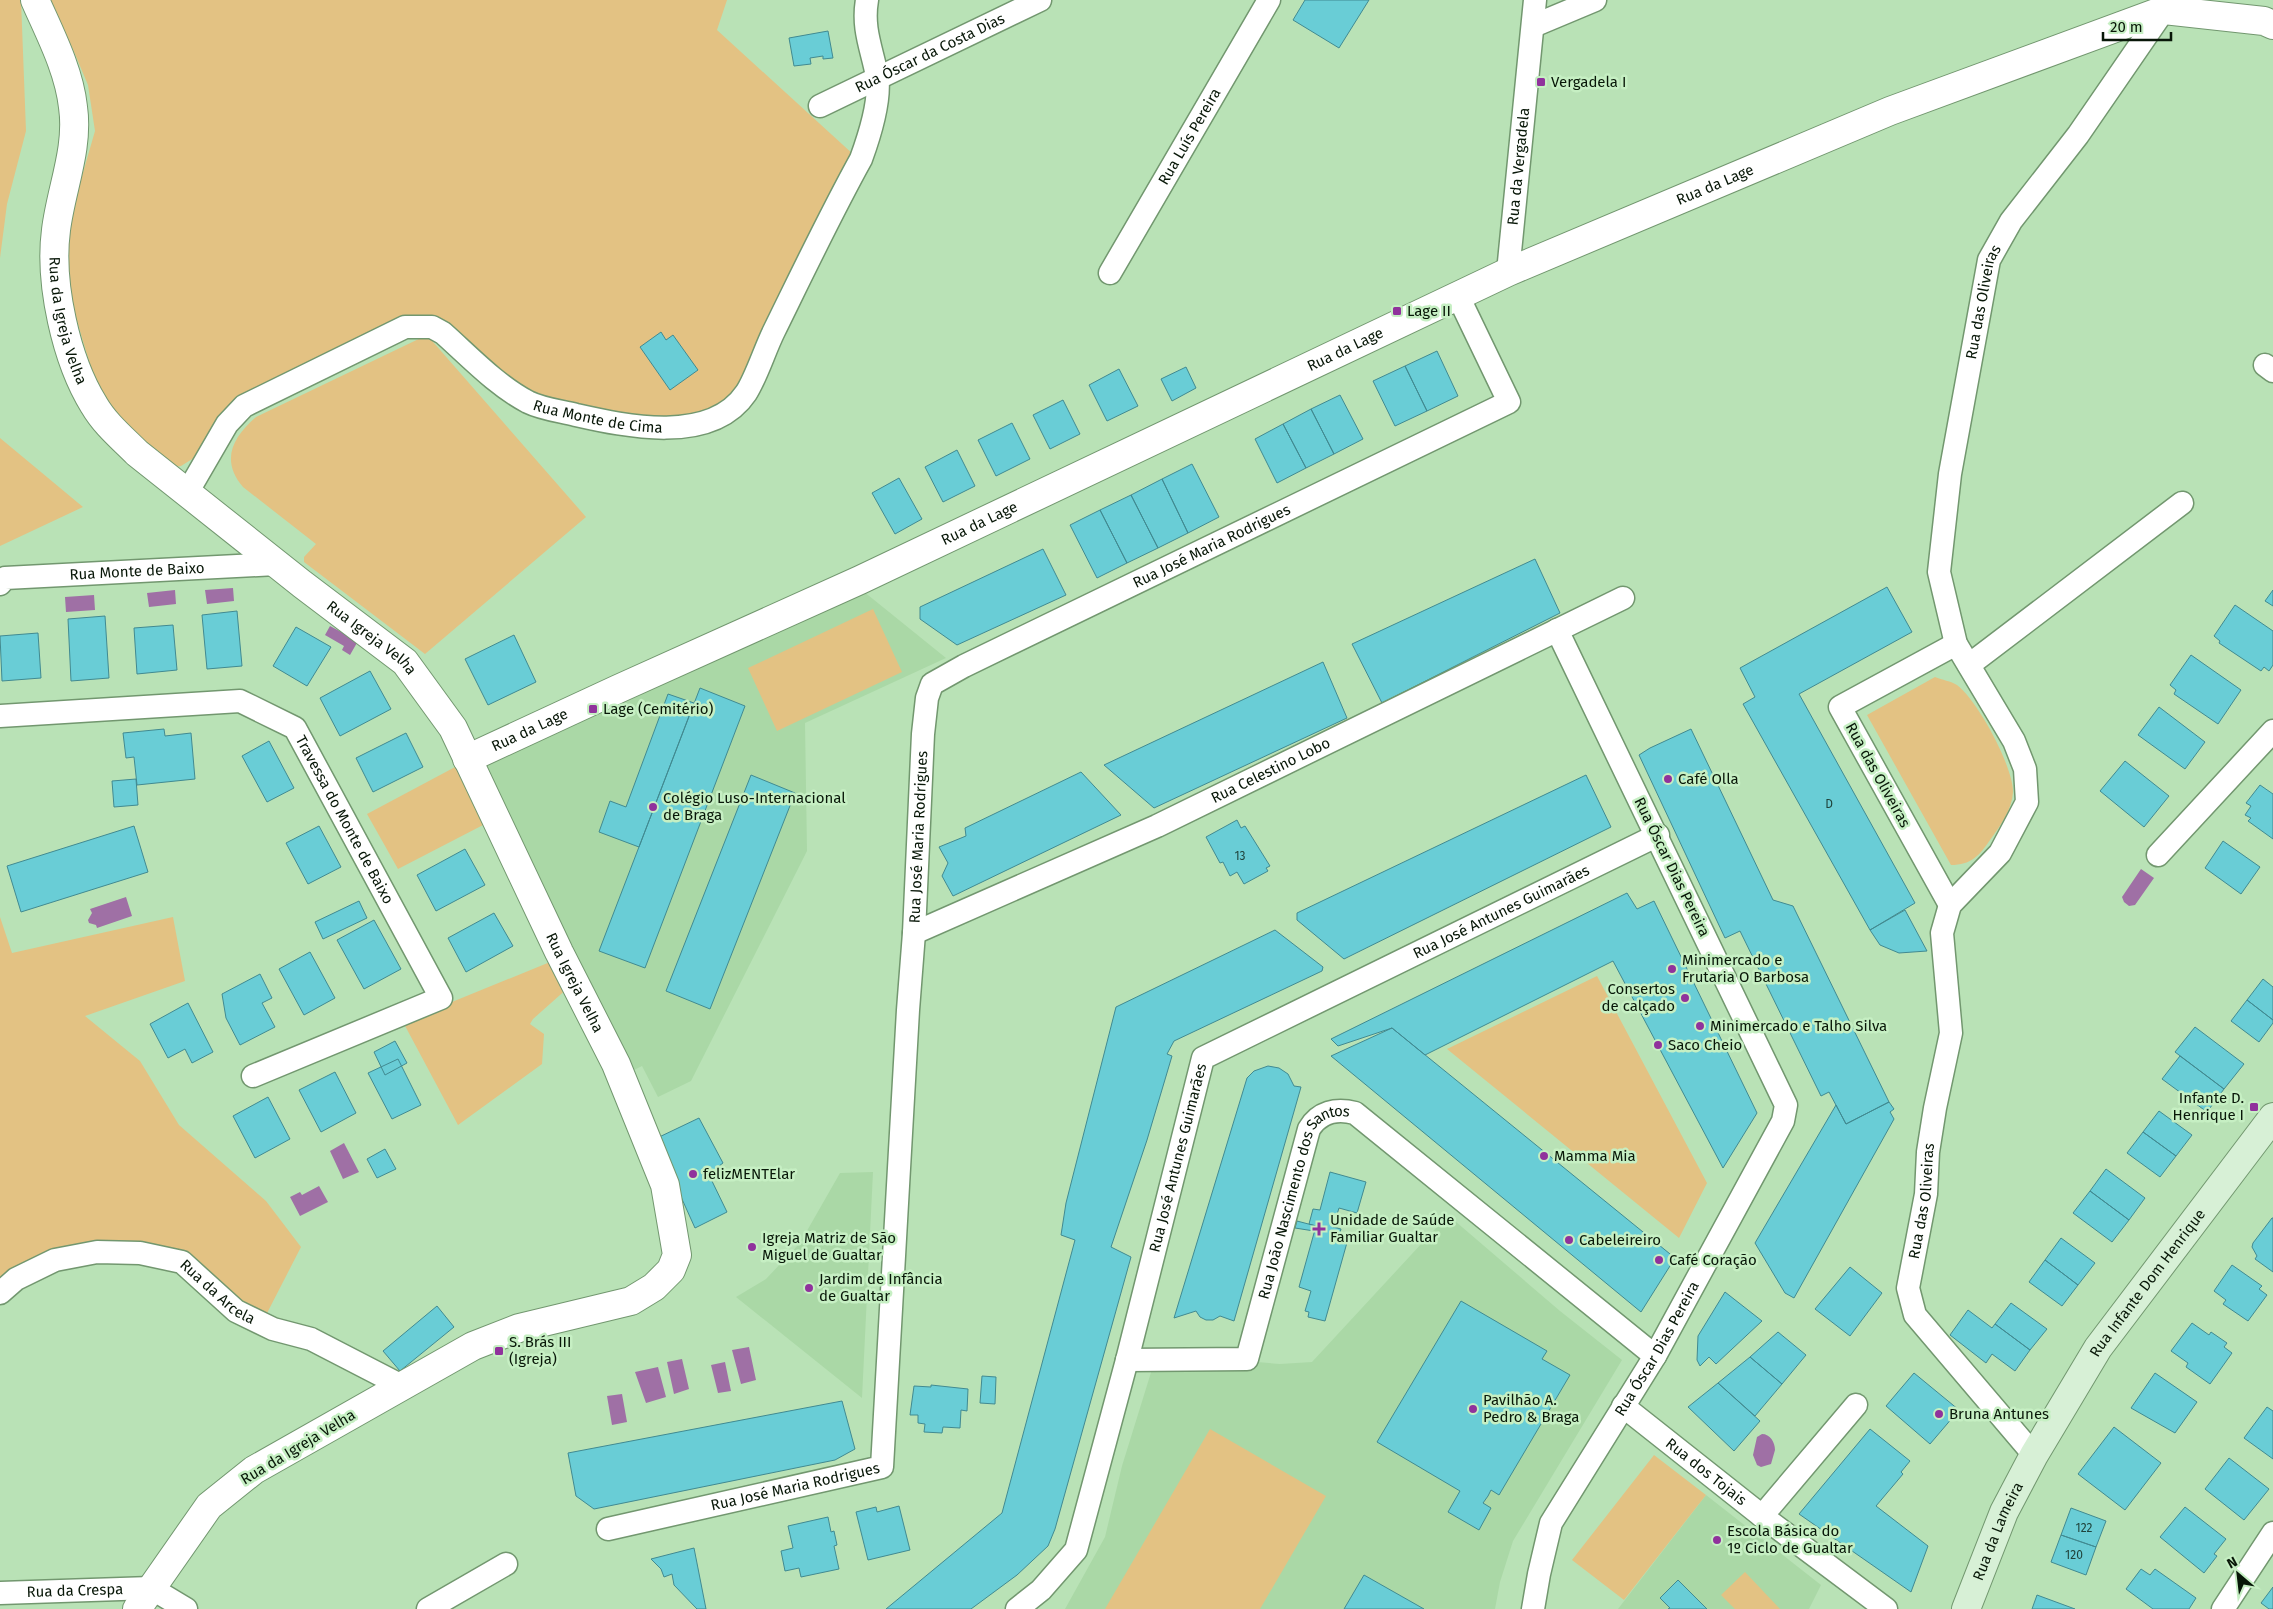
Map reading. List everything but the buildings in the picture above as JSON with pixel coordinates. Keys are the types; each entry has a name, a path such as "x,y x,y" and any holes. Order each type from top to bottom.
{"main road":[{"name":"Rua Infante Dom Henrique","path":"2034,1455 2098,1348 2273,1117"},
{"name":"Rua da Lameira","path":"1966,1609 2004,1512 2034,1455"}],"street":[{"name":"Rua da Igreja Velha","path":"35,0 53,40 67,79 74,106 75,136 57,222 54,259 63,322 81,380 95,406 112,429 137,453 276,564"},
{"path":"867,0 866,27 869,49 877,78"},
{"name":"Rua Óscar da Costa Dias","path":"820,106 1040,0"},
{"name":"Rua Luís Pereira","path":"1110,273 1269,0"},
{"name":"Rua da Vergadela","path":"1508,272 1535,0"},
{"path":"1533,26 1595,0"},
{"name":"Rua da Lage","path":"467,760 627,685 860,580 1508,272 1890,111 2166,5 2264,21 2273,25"},
{"name":"Rua das Oliveiras","path":"2034,1455 1915,1315 1908,1288 1926,1194 1928,1152 1935,1108 1951,1033 1942,933 1950,904 2000,853 2027,802 2025,769 2014,740 1956,644 1939,572 1950,474 1989,260 2011,221 2078,135 2166,5"},
{"name":"Rua Monte de Cima","path":"187,493 227,424 244,406 406,327 432,327 443,333 500,384 530,402 549,408 620,424 653,428 706,422 722,414 735,405 746,393 766,348 861,159 871,131 877,78"},
{"name":"Rua José Maria Rodrigues","path":"608,1530 882,1467 907,1020 914,933 923,734 927,698 932,684 982,657 1509,402 1458,296"},
{"path":"1969,665 2182,503"},
{"name":"Rua Igreja Velha","path":"276,564 405,662 453,728 559,952 616,1064 666,1185 677,1255 671,1270 654,1288 631,1301 519,1328 474,1346"},
{"name":"Rua Monte de Baixo","path":"2,580 276,564"},
{"name":"Rua Celestino Lobo","path":"914,933 1157,826 1623,598"},
{"name":"Rua Óscar Dias Pereira","path":"1533,1609 1538,1574 1551,1523 1655,1356 1783,1121 1786,1105 1658,836 1557,630"},
{"name":"Rua das Oliveiras","path":"1950,904 1840,708 1956,644"},
{"name":"Travessa do Monte de Baixo","path":"0,716 240,701 295,728 441,998 254,1076"},
{"path":"2158,855 2273,731"},
{"name":"Rua José Antunes Guimarães","path":"1017,1609 1041,1590 1076,1550 1127,1360 1204,1058 1658,836"},
{"name":"Rua João Nascimento dos Santos","path":"1127,1360 1246,1358 1309,1129 1322,1115 1338,1110 1355,1113 1655,1356"},
{"name":"Rua da Arcela","path":"0,1293 16,1279 55,1260 97,1252 140,1253 182,1262 236,1311 273,1329 311,1339 402,1386"},
{"name":"Rua da Igreja Velha","path":"144,1599 209,1506 254,1470 474,1346"},
{"path":"1762,1516 1856,1405"},
{"name":"Rua dos Tojais","path":"1623,1406 1762,1516 1886,1609"},
{"path":"2224,1609 2273,1533"},
{"path":"428,1609 506,1564"},
{"name":"Rua da Crespa","path":"0,1593 144,1599"},
{"path":"144,1599 186,1609"}],"shaded area":[{"path":"0,0 21,0 26,131 7,204 0,258"},
{"path":"50,0 727,0 717,30 854,155 740,383 724,400 702,413 669,417 629,415 537,397 499,371 447,322 437,316 410,316 242,398 197,456 181,466 174,467 134,434 110,407 91,368 74,311 65,268 67,228 95,131 88,85 72,47 50,7"},
{"path":"427,335 586,517 425,654 304,562 304,557 316,544 243,487 236,477 231,458 232,449 236,441 256,417"},
{"path":"0,438 83,507 0,546"},
{"path":"233,588 234,601 207,604 205,590"},
{"path":"175,590 176,604 149,607 147,593"},
{"name":"Colégio Luso-Internacional de Braga","path":"863,591 946,658 805,723 807,851 691,1081 658,1097 642,1066 628,1073 479,764"},
{"path":"94,595 95,610 66,612 65,597"},
{"path":"873,609 902,672 777,731 748,668"},
{"path":"330,626 358,641 350,655 342,650 344,646 325,635"},
{"path":"1935,677 1957,685 1975,705 2001,751 2013,792 2005,818 1986,846 1974,858 1958,865 1951,865 1867,715"},
{"path":"457,766 485,824 398,869 367,814"},
{"path":"2141,869 2154,878 2135,905 2129,906 2122,897"},
{"path":"126,897 132,916 97,928 96,925 89,923 88,920 92,913 90,909"},
{"path":"0,917 12,953 173,917 185,981 85,1016 140,1061 179,1125 266,1201 301,1247 264,1319 227,1296 181,1252 97,1245 0,1282"},
{"path":"555,960 569,987 533,1019 530,1024 544,1034 542,1064 458,1125 403,1022"},
{"path":"1597,976 1707,1183 1679,1238 1447,1049"},
{"path":"344,1143 359,1172 343,1179 330,1151"},
{"name":"Jardim de Infância de Gualtar","path":"873,1172 862,1398 736,1297 766,1279 800,1243 840,1173"},
{"path":"319,1186 328,1202 300,1216 290,1197 300,1192 302,1195"},
{"path":"1448,1215 1560,1311 1622,1360 1513,1541 1500,1582 1495,1609 1065,1609 1105,1537 1122,1466 1153,1366 1312,1362"},
{"path":"749,1347 756,1380 741,1384 732,1350"},
{"path":"682,1359 689,1389 674,1394 667,1362"},
{"path":"725,1362 731,1391 718,1393 711,1365"},
{"path":"658,1367 666,1397 646,1403 635,1372"},
{"path":"622,1394 627,1422 612,1425 607,1396"},
{"path":"1210,1429 1326,1496 1260,1609 1105,1609"},
{"path":"1762,1434 1772,1439 1775,1450 1771,1464 1761,1467 1757,1465 1753,1455 1757,1437"},
{"path":"1654,1455 1706,1495 1624,1600 1572,1560"},
{"name":"Escola Básica do 1º Ciclo de Gualtar","path":"1706,1495 1821,1585 1809,1609 1618,1609"},
{"path":"1745,1572 1780,1609 1735,1609 1721,1595"}],"place":[{"name":"Vergadela I","path":"1541,82"},
{"name":"Lage II","path":"1397,311"},
{"name":"Lage (Cemitério)","path":"593,709"},
{"name":"Café Olla","path":"1668,779"},
{"name":"Colégio Luso-Internacional de Braga","path":"653,807"},
{"name":"Minimercado e Frutaria O Barbosa","path":"1672,969"},
{"name":"Consertos de calçado","path":"1685,998"},
{"name":"Minimercado e Talho Silva","path":"1700,1026"},
{"name":"Saco Cheio","path":"1658,1045"},
{"name":"Infante D. Henrique I","path":"2254,1107"},
{"name":"Mamma Mia","path":"1544,1156"},
{"name":"felizMENTElar","path":"693,1174"},
{"name":"Unidade de Saúde Familiar Gualtar","path":"1319,1229"},
{"name":"Cabeleireiro","path":"1569,1240"},
{"name":"Igreja Matriz de São Miguel de Gualtar","path":"752,1247"},
{"name":"Café Coração","path":"1659,1260"},
{"name":"Jardim de Infância de Gualtar","path":"809,1288"},
{"name":"S. Brás III (Igreja)","path":"499,1351"},
{"name":"Pavilhão A. Pedro & Braga","path":"1473,1409"},
{"name":"Bruna Antunes","path":"1939,1414"},
{"name":"Escola Básica do 1º Ciclo de Gualtar","path":"1717,1540"}]}
